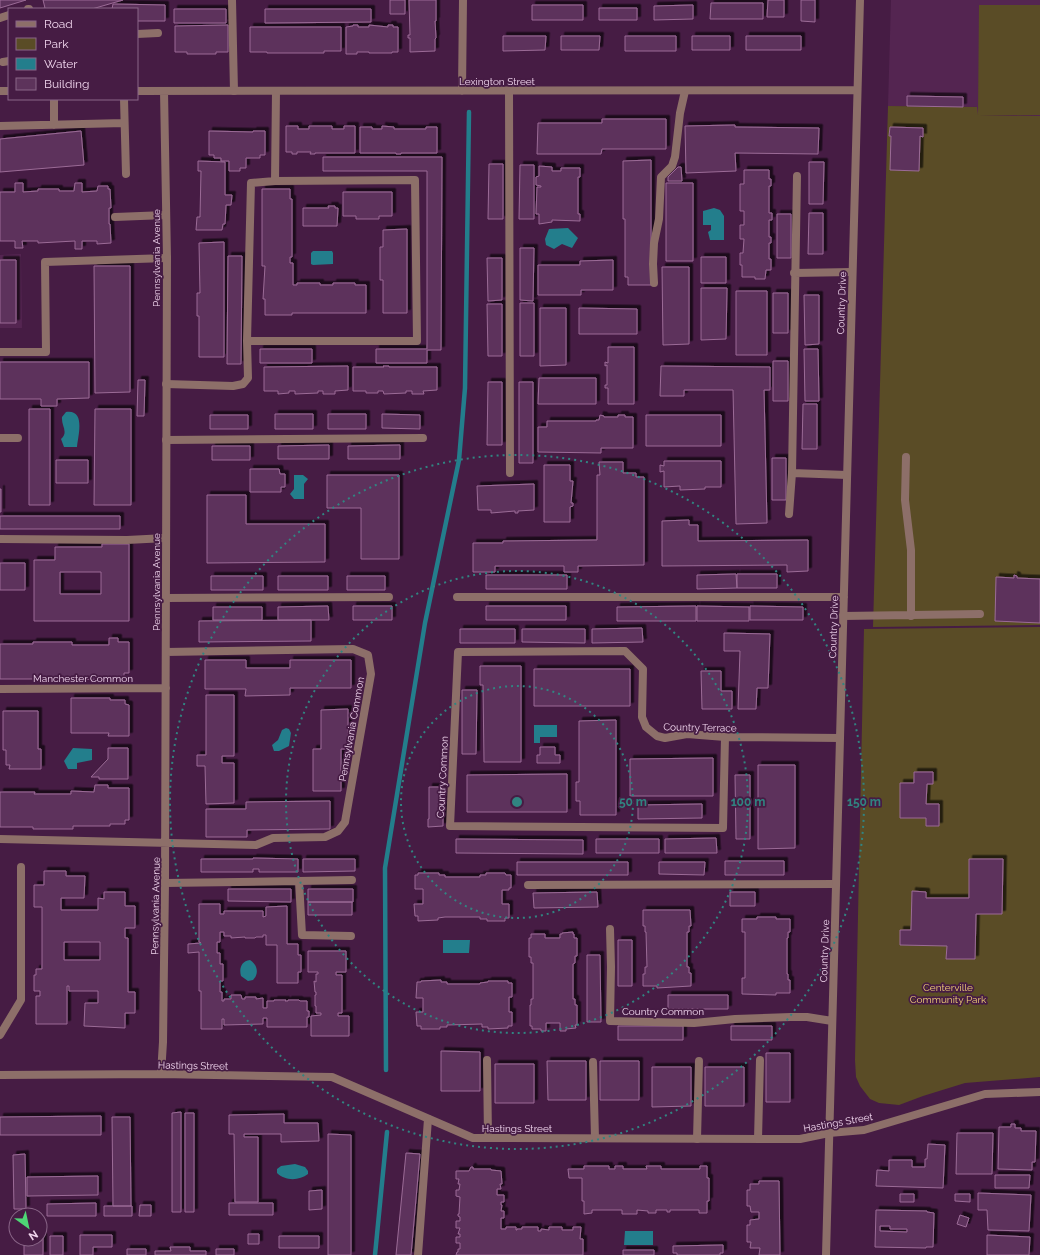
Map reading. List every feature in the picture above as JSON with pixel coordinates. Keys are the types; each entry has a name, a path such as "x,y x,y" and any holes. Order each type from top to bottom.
{"street":[{"path":"232,0 234,91"},
{"path":"462,91 463,0"},
{"name":"Country Drive","path":"826,1255 860,0"},
{"path":"138,34 158,33"},
{"path":"654,283 654,243 659,219 661,177 672,166 675,157 680,113 686,90"},
{"name":"Lexington Street","path":"138,91 857,90"},
{"name":"Pennsylvania Avenue","path":"161,1074 163,1042 166,688 167,258 164,91"},
{"path":"275,181 276,91"},
{"path":"509,91 510,473"},
{"path":"54,100 54,125"},
{"path":"124,100 126,174"},
{"path":"0,126 124,123"},
{"path":"789,514 792,473 796,176"},
{"path":"166,384 233,386 243,384 248,378 248,341 251,183 275,181 415,180 417,341 248,341"},
{"path":"115,217 166,215"},
{"path":"0,352 46,352 46,262 167,258"},
{"path":"794,273 852,272"},
{"path":"0,438 18,438"},
{"path":"166,440 423,438"},
{"path":"906,457 906,500 912,550 911,616"},
{"path":"792,473 847,476"},
{"path":"0,539 127,540 166,538"},
{"path":"166,598 389,597"},
{"path":"457,597 844,597"},
{"path":"843,616 980,614"},
{"name":"Pennsylvania Common","path":"165,842 256,846 273,838 325,837 338,831 345,822 371,674 368,655 353,649 166,652"},
{"name":"Country Terrace","path":"458,652 625,651 644,669 642,717 646,727 657,736 665,738 687,734 725,737 840,738"},
{"name":"Country Common","path":"458,652 450,826 723,828 725,737"},
{"name":"Manchester Common","path":"0,688 166,688"},
{"path":"0,839 165,842"},
{"path":"0,1035 21,1000 21,868"},
{"path":"299,880 302,935 351,936"},
{"path":"165,883 352,880"},
{"path":"528,885 836,884"},
{"name":"Country Common","path":"610,929 610,1021 694,1023 735,1019 807,1017 832,1021"},
{"path":"487,1060 488,1138"},
{"path":"758,1139 760,1060"},
{"path":"697,1138 698,1061"},
{"path":"593,1062 595,1138"},
{"name":"Hastings Street","path":"0,1075 161,1074 332,1077 473,1138 800,1139 864,1130 985,1094 1040,1092"},
{"path":"418,1255 428,1119"}],"shaded area":[{"path":"891,0 1040,0 1040,116 977,115 977,107 888,106"},
{"path":"21,254 22,328 0,328 0,255"}],"green space":[{"path":"979,5 1040,5 1040,115 978,115"},
{"path":"888,106 977,107 978,115 1040,116 1040,625 873,627"},
{"name":"Centerville Community Park","path":"1040,627 1040,1077 965,1083 899,1105 879,1103 870,1099 860,1086 856,1077 855,1060 864,629"}],"water":[{"path":"714,208 720,210 724,216 724,240 710,240 708,232 711,230 711,225 703,225 703,211"},
{"path":"568,228 578,238 572,248 562,244 554,249 546,245 545,239 549,229"},
{"path":"313,251 332,251 333,264 311,264 311,253"},
{"path":"66,412 72,412 79,419 77,447 64,447 61,439 65,431 62,417"},
{"path":"294,475 303,475 308,479 304,484 304,499 294,499 290,494 294,489"},
{"path":"534,725 557,725 557,737 540,737 540,743 534,743"},
{"path":"286,728 289,729 291,733 289,746 279,751 274,751 272,745 278,740 282,730"},
{"path":"73,748 92,749 92,760 77,763 77,769 68,769 64,761"},
{"path":"443,940 470,940 469,953 443,953"},
{"path":"250,960 255,964 257,972 253,980 248,981 241,976 240,971 241,966"},
{"path":"295,1164 305,1167 308,1174 296,1179 288,1179 277,1173 277,1169 281,1166"},
{"path":"625,1231 653,1231 653,1245 624,1245"}],"building":[{"path":"0,0 26,0 0,8"},
{"path":"43,0 123,0 95,8 45,8"},
{"path":"390,0 405,0 405,14 390,14"},
{"path":"409,0 436,0 435,51 410,52 410,38 408,38 408,35 410,35"},
{"path":"768,0 784,0 784,17 767,17"},
{"path":"801,0 815,0 815,22 801,21"},
{"path":"711,3 763,3 763,19 710,19"},
{"path":"113,4 165,5 165,21 138,21 138,8 112,8"},
{"path":"532,5 583,5 583,20 532,20"},
{"path":"693,5 693,19 654,20 654,6"},
{"path":"599,8 637,8 637,20 599,20"},
{"path":"174,9 226,9 226,23 174,23"},
{"path":"265,9 371,9 371,22 265,23"},
{"path":"228,25 228,52 216,52 216,54 187,54 187,52 175,52 175,26"},
{"path":"358,25 358,27 369,27 369,25 388,27 388,25 393,25 393,27 398,27 398,52 357,52 357,54 346,54 346,27"},
{"path":"250,27 341,27 341,51 324,51 324,53 250,52"},
{"path":"503,36 546,36 545,50 503,51"},
{"path":"561,36 600,36 599,50 561,50"},
{"path":"625,36 676,36 676,51 625,51"},
{"path":"692,36 730,36 730,50 692,50"},
{"path":"746,36 801,36 801,50 746,50"},
{"path":"907,96 963,97 963,107 907,106"},
{"path":"602,119 666,119 666,149 602,149 601,154 537,154 538,123 602,123"},
{"path":"735,125 735,127 819,128 818,154 735,153 736,171 686,173 685,126"},
{"path":"286,126 298,126 298,129 309,129 309,126 332,126 332,129 344,129 344,126 355,126 355,153 310,154 311,152 297,152 297,154 292,154 292,152 286,152"},
{"path":"382,126 394,127 394,129 426,129 426,127 437,127 437,153 360,153 360,127 382,129"},
{"path":"890,127 923,128 923,137 920,136 919,171 890,170"},
{"path":"81,131 84,165 0,172 0,139"},
{"path":"209,131 265,131 265,155 260,155 260,158 246,158 246,168 240,168 240,171 229,171 229,161 221,161 221,158 214,158 214,155 209,155"},
{"path":"323,157 442,157 441,350 427,350 427,363 376,363 376,349 427,349 427,171 323,171"},
{"path":"651,160 651,285 628,285 628,277 625,277 623,161"},
{"path":"198,161 225,162 225,195 232,195 231,205 226,205 225,224 223,224 222,230 196,230 197,217 200,217 201,171 198,171"},
{"path":"809,162 824,162 823,204 809,204"},
{"path":"489,164 503,164 503,219 488,219"},
{"path":"520,165 534,165 534,219 519,219"},
{"path":"539,166 552,167 552,171 561,171 561,168 580,168 580,177 578,177 578,214 580,214 580,221 552,220 552,222 539,224 539,214 536,214 537,187 541,186 536,185 536,177 539,176"},
{"path":"678,167 681,167 682,181 668,181 668,177"},
{"path":"744,170 769,170 769,179 771,179 771,186 769,186 769,213 772,213 772,220 769,220 769,237 771,237 771,243 769,243 769,259 771,259 771,270 766,270 765,279 742,277 740,253 743,253 744,239 740,239 740,225 744,225 744,211 740,211 740,184 744,184"},
{"path":"15,183 23,183 23,192 38,191 38,189 74,191 75,183 82,183 82,192 97,191 98,186 108,186 108,189 110,189 111,208 109,208 109,224 111,243 97,244 97,241 82,241 82,249 75,249 75,241 38,243 38,241 22,241 23,248 15,248 15,241 0,241 0,192 15,192"},
{"path":"666,183 693,183 693,261 666,261"},
{"path":"262,189 290,189 290,199 292,199 292,257 290,257 290,263 293,263 293,285 297,285 297,283 320,283 320,285 333,285 333,283 355,283 355,285 366,285 366,313 292,313 292,315 265,315 265,299 263,299 265,266 262,266"},
{"path":"343,192 392,192 392,216 379,216 379,219 356,219 356,216 343,216"},
{"path":"328,206 335,206 335,208 338,208 337,226 303,226 303,208 329,208"},
{"path":"809,213 823,213 823,254 808,254"},
{"path":"777,214 791,214 791,258 777,258"},
{"path":"407,229 407,313 383,313 383,280 380,280 380,247 383,247 383,230"},
{"path":"224,242 224,357 199,357 199,316 197,316 197,293 200,293 199,243"},
{"path":"520,248 534,248 533,301 520,300"},
{"path":"228,256 242,256 241,364 227,364"},
{"path":"701,257 726,257 726,283 701,283"},
{"path":"487,258 502,258 502,300 488,301"},
{"path":"0,260 16,260 16,323 0,323"},
{"path":"613,260 613,290 581,290 581,295 538,295 538,265 580,265 580,261"},
{"path":"94,266 130,266 130,392 95,393"},
{"path":"662,267 689,267 689,344 663,345"},
{"path":"701,288 727,288 726,339 701,340"},
{"path":"736,291 767,291 767,355 736,355"},
{"path":"773,293 788,293 788,333 773,333"},
{"path":"804,295 819,295 819,344 805,345"},
{"path":"520,303 534,303 534,356 520,356"},
{"path":"487,304 502,304 502,356 488,356"},
{"path":"540,308 566,308 566,365 540,366"},
{"path":"579,308 637,309 637,334 579,334"},
{"path":"608,347 634,347 634,404 608,404 608,388 605,388 605,385 607,385 607,365 605,366 605,362 608,363"},
{"path":"260,349 312,349 312,363 260,363"},
{"path":"804,349 818,349 819,401 805,401"},
{"path":"773,361 788,361 788,401 773,401"},
{"path":"0,362 89,362 89,398 57,399 57,406 41,406 41,399 0,399"},
{"path":"348,366 348,390 335,391 335,394 323,394 323,391 318,391 318,393 295,394 295,391 289,391 289,393 278,394 278,391 264,391 264,367"},
{"path":"383,366 437,367 437,390 423,391 424,394 412,394 412,391 406,391 406,393 384,394 383,391 378,391 378,393 366,393 366,391 353,391 353,367 384,367"},
{"path":"661,366 770,367 770,390 764,390 767,523 736,524 733,390 684,390 684,396 660,396"},
{"path":"539,378 596,378 596,404 538,404"},
{"path":"138,380 145,380 144,416 137,416"},
{"path":"488,382 502,382 502,445 487,445"},
{"path":"519,382 533,382 533,463 519,463"},
{"path":"803,404 817,404 817,449 802,449"},
{"path":"29,409 50,409 50,505 29,505"},
{"path":"95,409 131,409 131,505 94,505"},
{"path":"275,414 313,414 313,429 275,429"},
{"path":"328,414 366,414 366,429 328,429"},
{"path":"382,414 420,415 420,429 382,428"},
{"path":"210,415 248,415 248,429 210,429"},
{"path":"600,415 604,417 618,417 618,415 625,415 625,417 633,417 633,448 601,448 601,453 538,452 538,427 547,427 547,421 596,421 599,420"},
{"path":"646,415 721,415 721,446 646,446"},
{"path":"329,445 329,459 278,459 278,446"},
{"path":"400,445 400,459 348,459 348,446"},
{"path":"212,446 250,446 250,460 212,460"},
{"path":"772,458 786,458 786,500 772,500"},
{"path":"56,460 88,460 88,483 56,483"},
{"path":"664,461 721,461 721,487 680,490 680,486 664,487 664,471 660,472 660,465 664,466"},
{"path":"599,462 623,462 623,473 636,473 636,477 644,477 644,565 578,566 578,572 564,572 564,566 495,566 495,572 473,572 473,543 503,543 503,541 597,540 597,475 600,475"},
{"path":"544,465 570,465 570,481 573,481 571,503 573,503 573,506 570,507 570,522 544,522"},
{"path":"250,469 279,469 280,474 285,474 285,487 281,487 281,492 250,492"},
{"path":"327,475 399,475 399,559 361,559 361,508 327,508"},
{"path":"534,484 534,510 518,511 518,513 515,513 515,511 491,513 491,510 478,510 477,486"},
{"path":"1,489 1,512 0,512"},
{"path":"207,495 246,495 246,524 325,524 325,562 207,563"},
{"path":"0,516 120,516 120,529 0,529"},
{"path":"689,520 689,525 698,525 698,541 808,540 808,571 787,572 787,565 662,566 662,521"},
{"path":"102,544 129,544 129,621 34,621 34,560 55,560 55,547 102,547","holes":["60,572 101,572 101,594 60,594"]},
{"path":"0,563 25,563 25,590 0,590"},
{"path":"736,574 737,588 697,589 697,575"},
{"path":"737,574 777,574 777,588 737,588"},
{"path":"486,575 567,575 567,589 486,589"},
{"path":"1014,575 1017,576 1017,578 1040,579 1040,623 995,621 996,577 1014,578"},
{"path":"211,576 263,576 263,590 211,590"},
{"path":"278,576 328,576 328,590 278,590"},
{"path":"347,576 385,576 385,590 347,590"},
{"path":"328,606 329,620 278,620 278,607"},
{"path":"353,606 392,606 392,620 353,620"},
{"path":"486,606 566,606 566,620 486,620"},
{"path":"696,606 696,621 617,621 617,607"},
{"path":"697,606 749,607 749,621 697,621"},
{"path":"750,606 803,607 803,620 750,620"},
{"path":"213,607 262,607 262,620 213,620"},
{"path":"311,620 311,641 199,642 199,621"},
{"path":"642,628 643,642 592,643 592,629"},
{"path":"460,629 515,629 515,643 460,643"},
{"path":"522,629 585,629 585,643 522,642"},
{"path":"724,633 770,634 768,688 757,688 756,709 738,709 740,651 724,651"},
{"path":"109,638 118,638 118,642 129,642 129,673 124,673 124,677 110,677 110,680 71,679 71,677 0,679 0,644 72,642 72,645 109,645"},
{"path":"205,660 246,660 246,668 290,668 290,660 351,660 351,688 290,688 290,695 245,696 246,689 205,689"},
{"path":"480,666 521,666 521,762 484,762 483,685 480,685"},
{"path":"534,669 630,669 630,706 534,706"},
{"path":"701,671 721,671 721,691 732,691 732,709 702,709"},
{"path":"462,690 477,690 476,754 462,754"},
{"path":"206,695 234,695 234,756 222,756 222,763 234,763 234,803 206,804 205,766 197,766 197,755 206,755"},
{"path":"71,698 110,698 110,700 125,700 125,704 129,705 129,736 108,736 109,733 71,733"},
{"path":"348,709 348,749 341,749 341,791 313,791 313,749 321,749 321,710"},
{"path":"3,711 38,711 38,749 41,749 41,769 9,769 10,765 6,765 6,750 3,750"},
{"path":"616,720 616,815 580,815 580,801 576,801 576,782 579,782 579,721"},
{"path":"540,747 555,747 555,755 560,755 560,763 537,763 537,755 540,755"},
{"path":"108,748 128,748 128,779 99,779 99,777 91,777 108,759"},
{"path":"713,758 713,796 630,796 630,759"},
{"path":"758,765 795,765 795,848 758,849"},
{"path":"914,772 933,772 933,784 927,784 926,804 939,804 939,826 926,826 926,818 900,818 900,783 914,783"},
{"path":"567,774 567,812 467,812 467,775"},
{"path":"735,775 750,775 750,839 736,839"},
{"path":"95,785 108,785 108,788 129,788 129,820 125,820 125,824 110,824 110,826 73,826 73,829 0,827 0,792 71,794 71,791 94,792"},
{"path":"429,787 443,787 443,826 428,827"},
{"path":"330,801 330,829 247,830 247,837 206,837 206,809 246,809 246,802"},
{"path":"702,804 702,818 638,819 638,805"},
{"path":"716,838 717,853 665,853 665,839"},
{"path":"456,839 583,840 583,854 456,853"},
{"path":"596,839 659,839 659,853 596,853"},
{"path":"201,859 298,859 298,872 259,872 259,869 253,869 253,872 201,872"},
{"path":"303,859 355,859 355,871 303,872"},
{"path":"969,859 1003,859 1002,914 976,914 975,959 946,959 947,946 900,945 900,930 911,930 912,891 926,892 926,898 969,898"},
{"path":"725,861 784,861 784,875 725,875"},
{"path":"517,862 628,862 628,875 517,875"},
{"path":"659,862 705,862 704,875 659,874"},
{"path":"44,871 66,871 66,876 85,876 84,898 61,898 61,910 98,910 98,898 104,899 104,892 125,892 125,906 135,906 135,928 125,928 125,938 128,938 128,992 135,992 135,1013 125,1013 125,1028 84,1026 85,1003 98,1003 98,991 69,991 69,986 67,986 67,1024 36,1024 36,996 40,996 40,991 34,991 34,975 36,975 36,969 42,969 42,907 34,907 34,885 44,885","holes":["64,942 100,942 100,960 64,960"]},
{"path":"418,873 439,873 439,875 445,875 445,877 480,877 480,875 486,875 486,873 505,873 506,875 511,875 511,888 509,888 509,890 502,890 502,904 509,904 509,918 505,918 505,921 487,921 487,919 480,919 480,917 445,917 438,918 438,920 418,921 418,916 415,916 414,904 423,904 423,889 415,889 415,875 418,875"},
{"path":"228,889 291,889 291,902 228,901"},
{"path":"308,889 353,889 353,902 308,902"},
{"path":"597,892 598,907 534,908 533,893"},
{"path":"730,892 755,892 755,906 730,906"},
{"path":"308,902 352,902 352,915 308,915"},
{"path":"199,904 220,904 220,914 224,914 224,911 263,911 263,917 266,916 266,907 287,906 287,944 298,944 298,955 301,955 301,972 298,972 298,983 277,983 277,945 266,945 266,935 255,938 231,938 231,936 224,936 224,932 220,932 220,942 217,942 217,953 220,953 220,964 223,964 223,981 220,981 220,992 222,992 222,1001 224,1001 224,999 231,999 231,995 241,995 242,999 245,999 245,997 256,997 256,999 263,998 263,1008 267,1008 267,1001 307,1001 307,1011 309,1011 309,1017 307,1017 307,1027 267,1027 267,1018 263,1018 263,1024 224,1025 224,1019 222,1019 222,1029 201,1029 199,952 188,953 188,944 201,943 199,942"},
{"path":"643,910 690,910 691,926 689,926 689,932 687,932 687,967 689,967 689,973 691,973 691,986 657,988 657,986 643,986 643,974 645,974 645,967 647,967 646,932 645,926 643,926"},
{"path":"757,917 790,919 790,932 788,932 787,938 787,974 788,980 790,980 790,993 776,993 776,995 742,994 742,978 745,978 745,932 742,932 742,919 757,919"},
{"path":"573,932 574,938 577,938 577,956 575,956 575,963 573,964 573,999 575,999 575,1005 577,1005 576,1028 560,1031 560,1023 546,1023 546,1031 541,1031 541,1029 532,1029 532,1026 530,1026 530,1005 531,999 533,999 533,963 531,963 531,957 529,957 529,938 531,938 531,934 545,934 545,938 560,938 560,934 562,933"},
{"path":"618,940 632,940 632,986 618,986"},
{"path":"308,951 346,951 346,972 336,972 336,975 342,975 342,1013 338,1013 338,1016 349,1016 349,1036 311,1036 311,1016 321,1015 321,1013 316,1013 315,1006 316,992 314,981 316,982 316,974 318,974 318,972 308,972"},
{"path":"587,955 600,955 601,1022 587,1022"},
{"path":"441,980 441,982 447,982 447,984 480,984 488,981 508,981 508,983 512,983 512,997 509,997 509,1012 512,1012 512,1026 508,1026 508,1028 488,1029 488,1027 482,1027 482,1024 447,1025 447,1027 440,1027 440,1029 421,1029 421,1026 417,1026 416,1012 423,1012 423,998 416,998 417,982"},
{"path":"668,995 728,995 728,1009 668,1009"},
{"path":"618,1026 683,1026 683,1040 618,1040"},
{"path":"731,1026 772,1026 772,1040 731,1040"},
{"path":"441,1051 480,1052 480,1091 441,1091"},
{"path":"766,1053 790,1053 790,1102 766,1102"},
{"path":"547,1061 586,1061 586,1100 548,1100"},
{"path":"600,1061 639,1061 639,1100 600,1100"},
{"path":"495,1064 534,1064 534,1103 495,1103"},
{"path":"652,1067 691,1067 691,1106 652,1107"},
{"path":"705,1067 744,1067 744,1106 705,1106"},
{"path":"181,1112 181,1212 172,1212 172,1113"},
{"path":"185,1113 194,1113 194,1212 185,1212"},
{"path":"284,1114 284,1123 318,1123 319,1141 281,1142 281,1134 244,1134 244,1137 258,1137 258,1202 235,1202 234,1134 229,1134 229,1115"},
{"path":"101,1116 101,1135 0,1135 0,1117"},
{"path":"112,1117 130,1117 131,1206 113,1206"},
{"path":"1011,1124 1015,1124 1015,1128 1021,1128 1021,1131 1036,1131 1035,1162 1032,1162 1032,1170 998,1169 999,1127 1011,1127"},
{"path":"957,1133 993,1133 992,1174 956,1174"},
{"path":"328,1134 351,1135 351,1255 328,1255"},
{"path":"928,1144 945,1145 943,1188 876,1186 877,1170 889,1171 889,1160 912,1160 912,1167 925,1167"},
{"path":"406,1153 420,1154 411,1255 396,1255"},
{"path":"25,1154 26,1207 14,1207 13,1155"},
{"path":"584,1166 609,1166 609,1169 615,1169 615,1166 623,1166 623,1169 647,1169 646,1166 661,1166 661,1169 700,1169 700,1166 707,1166 707,1178 709,1178 709,1201 707,1201 707,1213 699,1213 699,1210 670,1210 670,1212 667,1212 667,1210 656,1210 656,1213 648,1213 648,1211 637,1210 637,1214 622,1214 622,1210 592,1210 592,1213 584,1214 584,1201 582,1201 582,1178 569,1178 568,1169 584,1169"},
{"path":"471,1167 473,1167 473,1169 491,1169 501,1171 502,1184 500,1184 501,1189 497,1189 497,1195 504,1195 504,1202 501,1202 501,1211 504,1211 504,1218 501,1218 501,1229 506,1229 506,1227 516,1227 517,1230 522,1229 522,1227 538,1227 538,1231 541,1231 541,1229 549,1230 549,1227 562,1227 562,1230 573,1230 573,1227 581,1227 580,1239 583,1239 583,1255 456,1255 458,1249 460,1249 460,1243 456,1243 456,1237 460,1237 460,1234 458,1234 460,1228 456,1228 456,1221 460,1221 458,1214 460,1197 456,1196 456,1190 459,1190 460,1184 458,1184 459,1179 456,1179 456,1171 469,1171"},
{"path":"995,1175 1030,1175 1029,1188 995,1188"},
{"path":"98,1176 98,1195 27,1196 27,1177"},
{"path":"759,1181 779,1181 780,1255 759,1255 760,1248 750,1248 751,1242 747,1242 747,1225 750,1225 750,1220 759,1219 759,1212 751,1212 750,1206 747,1206 747,1190 750,1190 750,1184 759,1184"},
{"path":"322,1190 322,1209 309,1210 309,1191"},
{"path":"978,1193 1031,1195 1029,1231 988,1230 987,1210 978,1210"},
{"path":"900,1194 914,1194 914,1202 900,1202"},
{"path":"955,1194 970,1194 970,1202 955,1201"},
{"path":"96,1203 96,1216 48,1216 47,1204"},
{"path":"229,1203 273,1203 273,1215 229,1215"},
{"path":"140,1205 151,1205 151,1216 139,1216"},
{"path":"104,1206 132,1206 132,1216 104,1216"},
{"path":"876,1210 927,1211 934,1213 933,1247 875,1247","holes":["880,1226 890,1226 890,1229 907,1229 907,1232 880,1231"]},
{"path":"960,1215 969,1218 966,1227 957,1224"},
{"path":"248,1234 259,1234 259,1244 248,1244"},
{"path":"80,1235 112,1235 112,1247 93,1247 93,1255 80,1255"},
{"path":"987,1235 1030,1237 1029,1255 987,1255"},
{"path":"50,1236 63,1236 63,1255 50,1255"},
{"path":"279,1236 319,1236 319,1248 279,1248"},
{"path":"723,1245 723,1253 720,1253 720,1255 677,1255 677,1253 673,1253 673,1246"},
{"path":"24,1247 43,1247 43,1255 24,1255"},
{"path":"170,1247 190,1247 190,1251 206,1251 206,1255 155,1255 155,1251 171,1251"},
{"path":"127,1249 146,1249 146,1255 127,1255"},
{"path":"216,1249 234,1249 234,1255 216,1255"},
{"path":"623,1250 654,1250 654,1255 623,1255"}],"waterway":[{"path":"386,1070 385,868 425,623 459,460 465,388 469,112"},
{"path":"375,1255 387,1132"}]}
